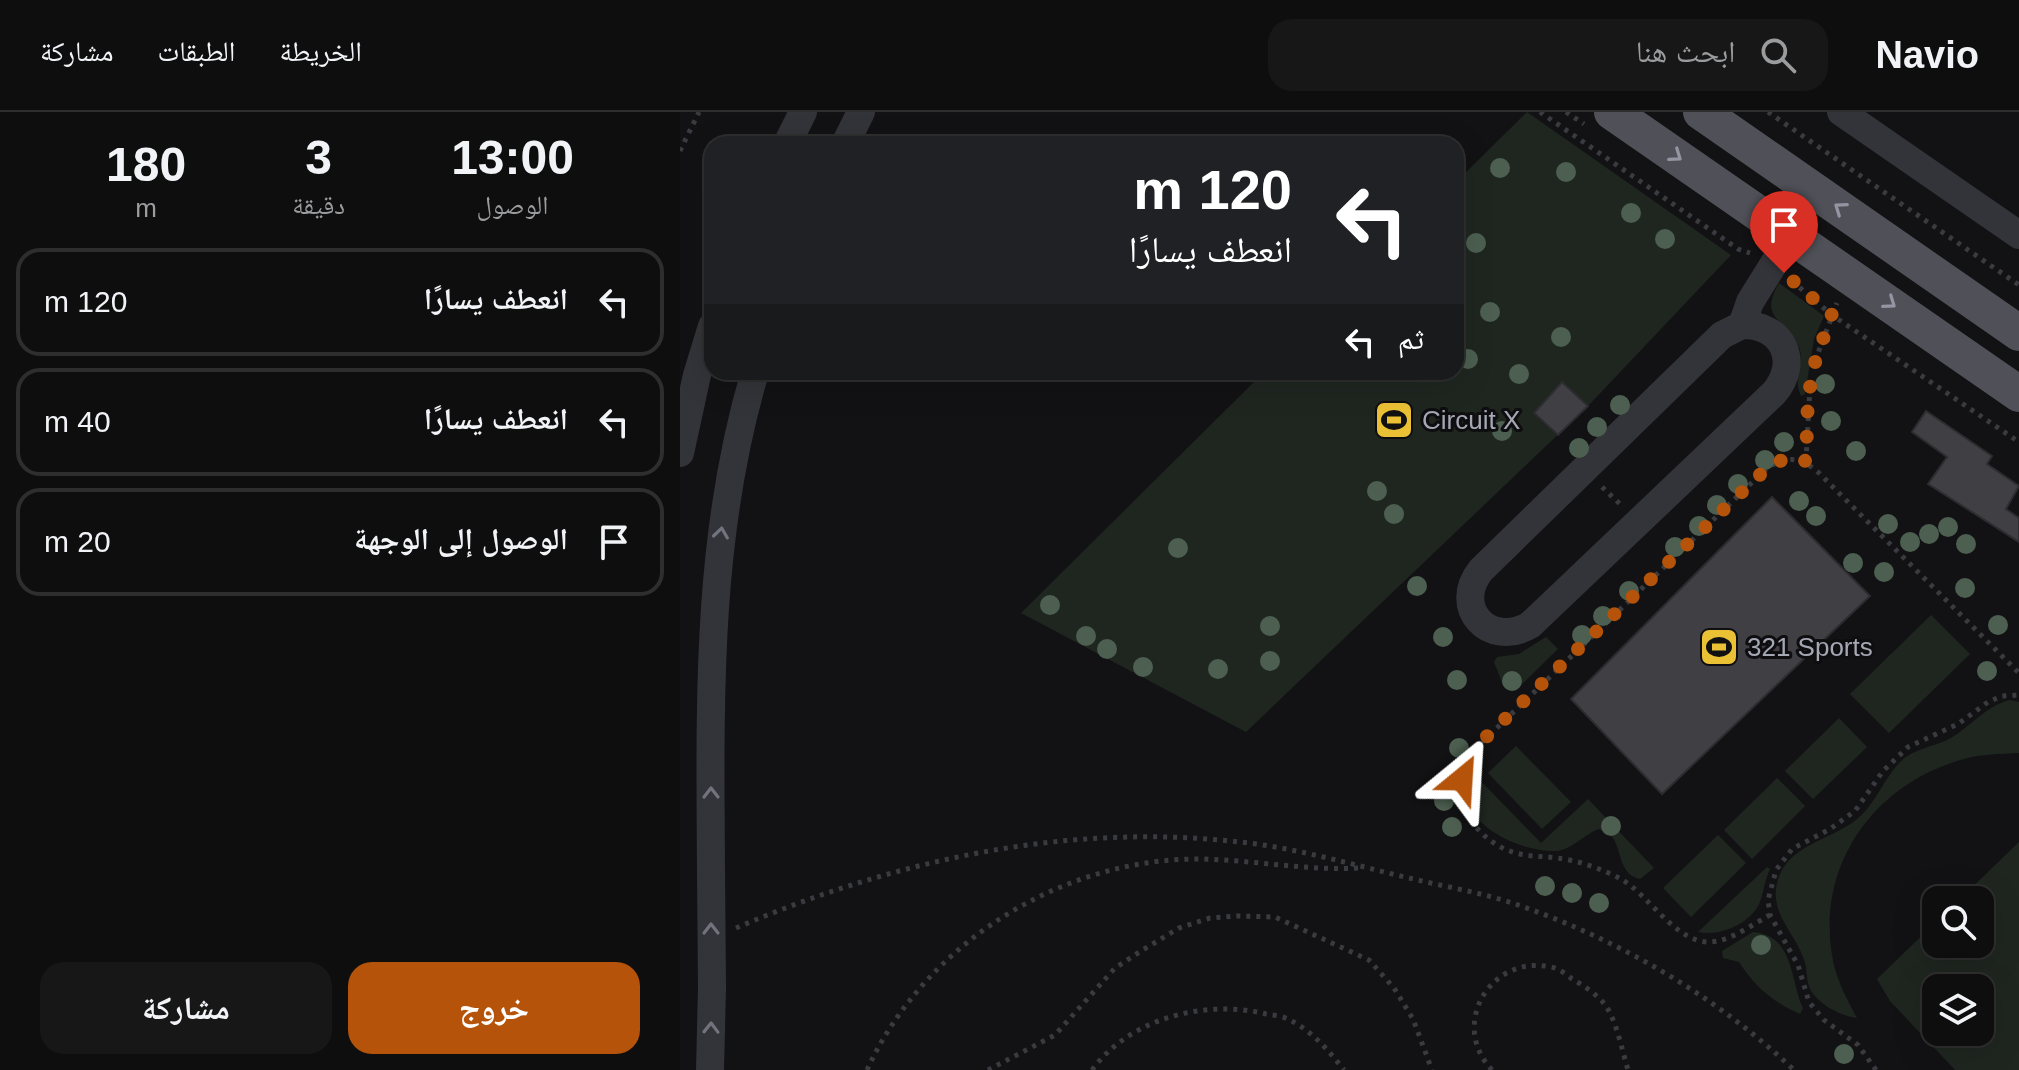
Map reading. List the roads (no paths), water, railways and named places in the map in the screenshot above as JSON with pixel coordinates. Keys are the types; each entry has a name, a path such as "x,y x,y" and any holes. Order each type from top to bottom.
{"main road":[{"path":"1612,112 2019,394"},
{"path":"1701,112 2019,333"}],"street":[{"path":"791,136 803,112"},
{"path":"849,136 861,112"},
{"path":"1841,112 2019,235"},
{"path":"1742,325 1764,328 1781,342 1787,363 1781,384 1530,625 1511,633 1491,630 1483,625 1471,608 1470,587 1474,578 1722,335 1742,325 1750,302 1791,236"},
{"path":"680,453 704,352"},
{"path":"710,1070 710,671 713,613 726,498 753,380"}],"place":[{"name":"Circuit X","path":"1394,420"},
{"name":"321 Sports","path":"1719,647"}]}
